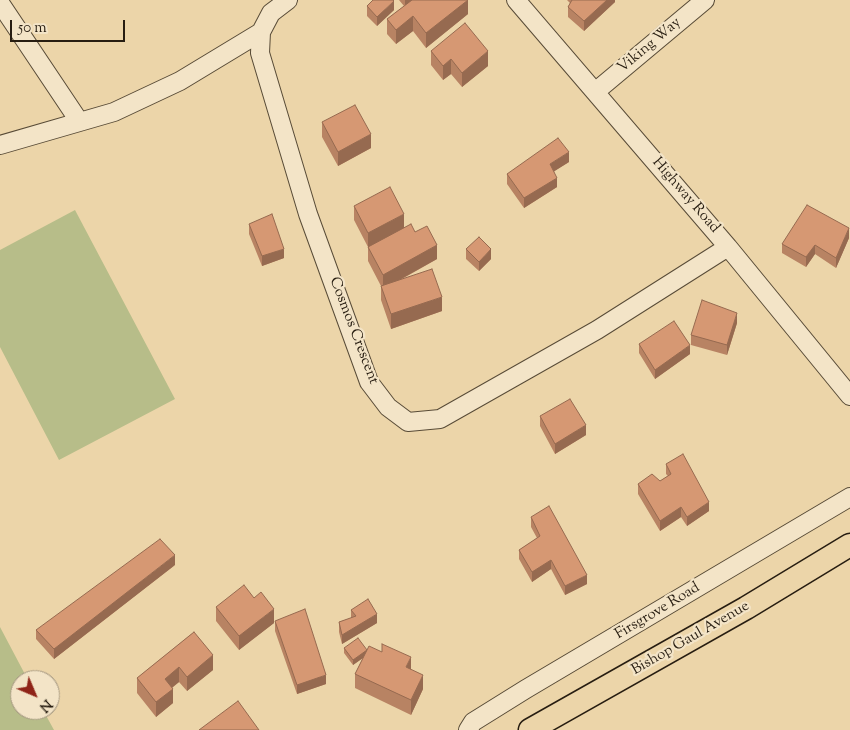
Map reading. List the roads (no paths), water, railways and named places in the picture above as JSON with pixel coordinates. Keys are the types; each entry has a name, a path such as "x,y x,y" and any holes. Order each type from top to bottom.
{"main road":[{"name":"Bishop Gaul Avenue","path":"530,730 746,608 850,545"}],"street":[{"path":"2,141 114,112 180,81 261,32 271,13 288,0"},
{"name":"Highway Road","path":"516,0 728,247 850,396"},
{"name":"Viking Way","path":"595,92 705,0"},
{"path":"0,3 79,121"},
{"name":"Cosmos Crescent","path":"261,32 260,53 308,214 370,382 388,408 408,422 440,419 596,330 728,247"},
{"name":"Firsgrove Road","path":"468,730 474,722 526,689 850,497"}]}
